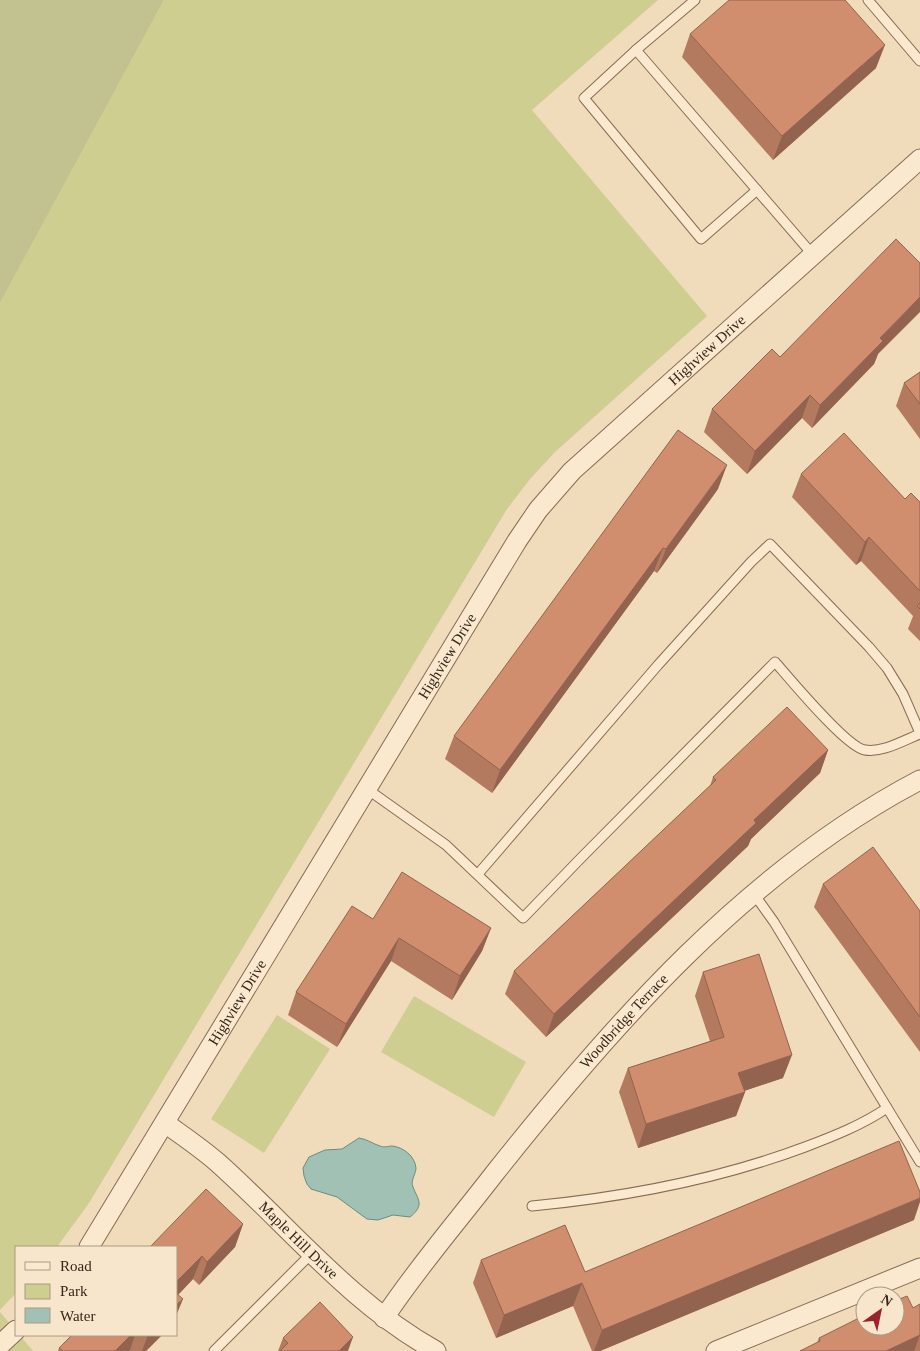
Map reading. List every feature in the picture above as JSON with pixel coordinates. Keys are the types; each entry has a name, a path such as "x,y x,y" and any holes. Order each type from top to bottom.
{"street":[{"name":"Highview Drive","path":"90,1246 517,541 549,496 572,471 813,255 919,163"},
{"name":"Woodbridge Terrace","path":"384,1318 413,1277 529,1129 591,1057 666,977 754,894 799,857 833,832 880,802 920,780"},
{"name":"Maple Hill Drive","path":"165,1124 218,1163 311,1254 384,1318 436,1351"},
{"path":"716,1351 920,1268"},
{"path":"0,1345 15,1331"}],"lane":[{"path":"695,0 636,50 584,98 701,239 757,190"},
{"path":"868,0 920,60"},
{"path":"912,52 920,45"},
{"path":"636,50 813,255"},
{"path":"367,789 434,834 523,918 775,662 844,738 858,748 865,750 882,749 920,733 903,694 887,668 770,544 751,562 658,665 478,874"},
{"path":"754,894 774,922 920,1162"},
{"path":"532,1206 643,1192 734,1170 827,1139 887,1108"},
{"path":"214,1351 311,1254"}],"green space":[{"path":"0,0 164,0 0,303"},
{"path":"164,0 658,0 532,110 707,316 555,452 530,479 507,509 89,1203 58,1246 15,1246 15,1294 0,1310 0,303"},
{"path":"414,996 526,1062 494,1117 381,1052"},
{"path":"277,1015 330,1049 264,1153 211,1119"},
{"path":"0,1312 15,1330 15,1336 20,1336 33,1351 0,1351"}],"water":[{"path":"359,1138 382,1147 392,1146 400,1148 411,1156 416,1168 412,1185 419,1206 410,1217 393,1215 378,1220 367,1219 337,1197 311,1189 307,1184 303,1168 309,1157 325,1150 342,1149"}],"building":[{"path":"729,0 845,0 885,45 782,136 690,34"},
{"path":"896,239 920,263 920,297 880,338 883,341 820,405 810,395 755,451 712,409 772,349 780,357"},
{"path":"920,372 920,404 904,383"},
{"path":"678,430 727,465 666,549 663,548 500,770 454,736"},
{"path":"844,433 905,499 911,493 920,502 920,591 869,537 865,542 801,474"},
{"path":"787,707 828,750 754,820 756,823 554,1014 514,971 716,780 713,777"},
{"path":"873,847 920,911 920,1017 823,884"},
{"path":"402,872 491,928 460,976 399,938 346,1024 296,992 352,906 373,919"},
{"path":"759,954 792,1055 738,1073 745,1092 646,1124 628,1068 724,1037 703,972"},
{"path":"899,1141 920,1192 920,1198 602,1330 582,1283 504,1315 481,1260 565,1225 585,1272"},
{"path":"206,1189 243,1224 207,1262 202,1256 178,1280 178,1246 151,1246"},
{"path":"178,1295 183,1299 178,1303"},
{"path":"907,1296 913,1308 920,1304 920,1335 886,1351 800,1351 820,1341 819,1338 855,1320 855,1336 905,1336 905,1297"},
{"path":"320,1302 353,1337 339,1351 280,1351 288,1343 283,1338"},
{"path":"71,1336 130,1336 115,1351 63,1351 59,1348"}]}
